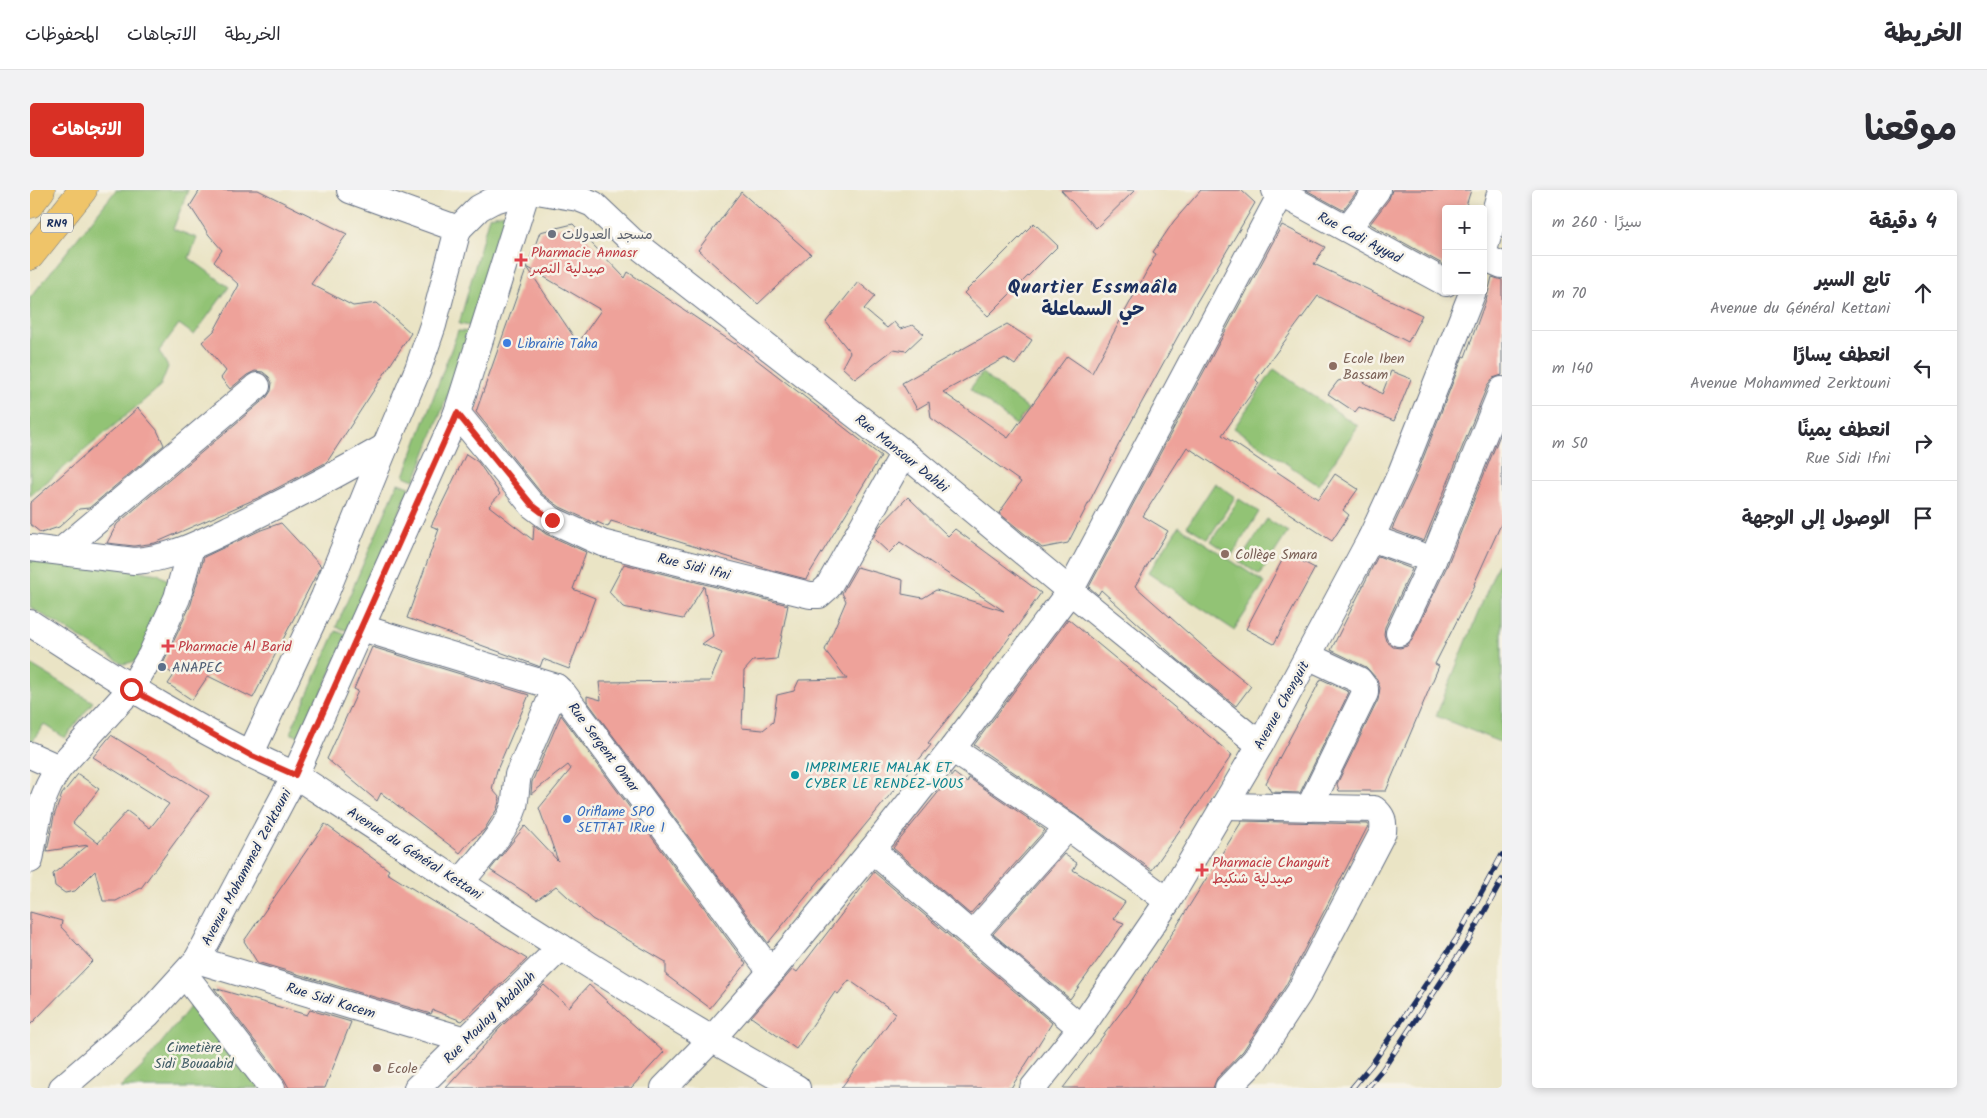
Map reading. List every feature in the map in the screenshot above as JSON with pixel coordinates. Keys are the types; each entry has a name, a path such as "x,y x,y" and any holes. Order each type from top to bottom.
{"main road":[{"name":"RN9","path":"30,204 42,190"},
{"name":"RN9","path":"30,256 84,190"}],"street":[{"path":"350,190 458,229"},
{"path":"250,755 324,598 418,369 433,325 450,252 458,229 479,208 492,201 528,190"},
{"name":"Avenue Mohammed Zerktouni","path":"62,1088 147,1015 191,968 295,775 457,413 528,190"},
{"name":"Rue Mansour Dahbi","path":"528,190 578,198 593,204 631,240 904,453 1260,745"},
{"path":"1347,230 1377,190"},
{"path":"1485,250 1501,190"},
{"path":"664,1088 711,1040 771,972 872,850 952,749 1070,591 1278,192"},
{"name":"Rue Cadi Ayyad","path":"1278,192 1442,281"},
{"path":"1487,258 1502,264"},
{"name":"Avenue Chenguit","path":"1033,1088 1081,1028 1168,901 1260,745 1371,538 1401,473 1468,295"},
{"path":"60,551 257,386"},
{"path":"1399,633 1433,560 1502,390"},
{"name":"Rue Sidi Ifni","path":"457,413 532,505 552,520 602,543 810,595 819,595 828,587 904,453"},
{"path":"30,548 134,561 150,560 191,547 303,493 385,447"},
{"path":"1371,538 1433,560"},
{"path":"30,860 42,796 59,768 131,689 151,655 177,598 191,547"},
{"name":"Avenue du Général Kettani","path":"30,624 131,689 250,755 295,775 561,947 711,1040 797,1088"},
{"path":"362,628 556,686 518,774 514,806 507,823 460,883"},
{"path":"1308,656 1359,680 1365,688 1365,693 1309,808"},
{"name":"Rue Sergent Omar","path":"556,686 771,972"},
{"path":"952,749 1068,828 1168,901"},
{"path":"30,755 59,768"},
{"path":"1224,806 1374,809 1384,821 1383,832 1299,993 1254,1060 1228,1088"},
{"path":"972,935 1068,828"},
{"path":"872,850 1081,1028"},
{"name":"Rue Moulay Abdallah","path":"430,1084 465,1040 561,947"},
{"path":"191,968 272,1088"},
{"name":"Rue Sidi Kacem","path":"191,968 465,1040"}],"green space":[{"path":"116,190 188,190 173,229 197,238 189,258 229,287 194,335 179,324 159,351 168,367 160,387 30,496 30,298"},
{"path":"507,213 475,327 459,324 489,216"},
{"path":"458,331 472,332 415,480 404,476"},
{"path":"1274,369 1358,426 1318,485 1234,428"},
{"path":"982,373 1028,409 1016,425 970,389"},
{"path":"398,483 410,487 349,631 336,627"},
{"path":"1215,483 1235,497 1208,539 1187,526"},
{"path":"1239,499 1259,512 1232,555 1211,541"},
{"path":"1267,519 1288,532 1260,575 1239,562"},
{"path":"1179,526 1265,583 1234,630 1148,573"},
{"path":"30,554 158,574 170,582 143,660 123,664 30,607"},
{"path":"1502,554 1502,743 1436,716"},
{"path":"336,631 347,635 302,738 290,733"},
{"path":"30,664 93,702 65,738 44,724 30,745"},
{"name":"Cimetière Sidi Bouaabid","path":"194,1002 260,1088 120,1088 142,1067"}],"building":[{"path":"200,190 258,190 347,234 311,284 353,306 377,303 411,333 327,462 260,497 155,543 134,546 107,543 117,524 267,397 271,391 272,383 269,377 263,372 255,371 230,389 221,378 226,371 202,342 214,331 239,285 214,262 222,250 209,235 190,206"},
{"path":"1061,190 1135,190 1096,228"},
{"path":"1201,190 1241,190 1255,203 1195,305 1118,446 1068,543 1042,548 999,513 1021,482 931,418 929,402 917,409 902,383 1007,324 1032,340 1015,365 1005,358 943,392 1008,438 1067,356 1092,373 1156,254 1153,252 1174,221"},
{"path":"1306,190 1358,190 1343,210"},
{"path":"1392,190 1471,190 1466,205 1442,205 1442,264 1370,224 1389,199"},
{"path":"741,192 811,254 758,304 698,250"},
{"path":"1034,223 1058,246 988,316 964,293"},
{"path":"573,224 625,278 628,272 735,343 881,456 806,579 611,521 608,527 597,522 597,524 560,507 542,494 476,412 527,267 540,232","holes":["527,267 601,310 578,343"]},
{"path":"1282,225 1325,247 1314,264 1422,315 1408,342 1318,296 1256,380 1259,383 1222,435 1318,499 1335,474 1358,489 1343,510 1349,515 1332,541 1187,447 1143,516 1168,531 1135,586 1215,657 1251,686 1236,706 1177,659 1101,590 1098,595 1089,587"},
{"path":"1492,277 1502,280 1502,375 1493,378 1488,384 1424,541 1392,529 1415,479 1463,356 1465,357 1487,297"},
{"path":"858,282 875,296 864,309 887,328 894,322 900,329 913,325 924,334 906,351 894,349 855,379 842,367 850,352 826,322"},
{"path":"1391,371 1411,379 1394,421 1359,407 1355,412 1328,394 1338,381 1352,377 1358,378 1382,394"},
{"path":"138,408 157,430 164,445 89,508 79,509 59,527 41,533 30,524 30,503"},
{"path":"1502,430 1502,522 1475,585 1435,664 1439,666 1386,791 1339,791 1337,784 1378,700 1380,688 1377,679 1366,667 1331,650 1378,556 1412,569 1385,627 1384,634 1386,641 1393,647 1407,646 1412,640 1447,566"},
{"path":"466,454 478,462 500,494 489,506 533,540 534,525 546,534 586,552 573,589 595,598 569,669 543,659 540,667 407,618 439,529 431,526"},
{"path":"908,497 948,536 955,529 1041,593 982,676 928,743 931,745 768,943 587,701 587,696 601,700 599,682 710,681 722,653 702,644 713,636 704,586 683,619 623,607 609,592 624,564 788,605 777,659 753,661 744,671 742,728 763,730 773,722 777,695 794,691 799,680 847,679 825,650 846,601 842,593 857,567 903,580 902,594 923,598 936,590 1004,611 900,542 889,553 873,538 879,527"},
{"path":"281,523 321,566 253,698 208,676 192,700 168,684 174,675 162,666 191,604 204,557 261,530"},
{"path":"1286,553 1315,568 1274,644 1246,629"},
{"path":"1068,619 1232,755 1152,870 974,745"},
{"path":"372,647 529,695 497,770 492,789 500,798 497,809 484,830 470,841 460,853 381,793 377,801 327,759 358,691 354,689"},
{"path":"1321,679 1349,692 1300,793 1271,792 1266,783"},
{"path":"561,715 746,964 710,1008 666,975 666,962 592,919 556,886 537,900 490,870 525,826 558,861 539,808 571,769 568,765 531,794 532,782"},
{"path":"111,735 209,796 141,888 116,901 103,901 95,871 75,891 65,893 55,886 53,874 88,845 47,851 54,816 62,794 78,774 99,789 73,823 98,843 127,811 150,828 169,804 93,757"},
{"path":"954,773 967,783 969,778 1045,830 970,914 893,848"},
{"path":"1242,821 1368,824 1286,985 1243,1051 1217,1078 1213,1088 1063,1088 1132,998"},
{"path":"325,824 389,870 387,873 527,959 462,1021 433,1010 431,1014 257,962 244,941"},
{"path":"1064,854 1077,863 1073,870 1125,902 1113,919 1124,923 1070,999 993,934"},
{"path":"874,872 1052,1023 1011,1088 841,1088 896,1013 849,980 838,994 835,992 796,1049 751,1017 793,969 797,972"},
{"path":"30,912 62,921 61,927 93,961 30,1025"},
{"path":"544,985 569,1007 589,985 664,1052 631,1088 446,1088 499,1029"},
{"path":"214,988 307,1015 310,1010 351,1022 325,1088 289,1088"}],"railway":[{"path":"1352,1088 1372,1064 1457,938 1502,855"},
{"path":"1367,1088 1383,1069 1467,943 1502,880"}],"place":[{"name":"مسجد العدولات","path":"552,234"},
{"name":"Pharmacie Annasr صيدلية النصر","path":"521,260"},
{"name":"Librairie Taha","path":"507,343"},
{"name":"Ecole Iben Bassam","path":"1333,366"},
{"name":"Collège Smara","path":"1225,554"},
{"name":"Pharmacie Al Barid","path":"168,646"},
{"name":"ANAPEC","path":"162,667"},
{"name":"IMPRIMERIE MALAK ET CYBER LE RENDEZ-VOUS","path":"795,775"},
{"name":"Oriflame SPO SETTAT 1Rue 1","path":"567,819"},
{"name":"Pharmacie Changuit صيدلية شنكيط","path":"1202,870"},
{"name":"Ecole","path":"377,1068"}],"district":[{"name":"Quartier Essmaâla حي السماعلة","path":"1093,297"}],"route":[{"path":"131,689 250,755 295,775 457,413 519,491 532,505 552,520"}]}
